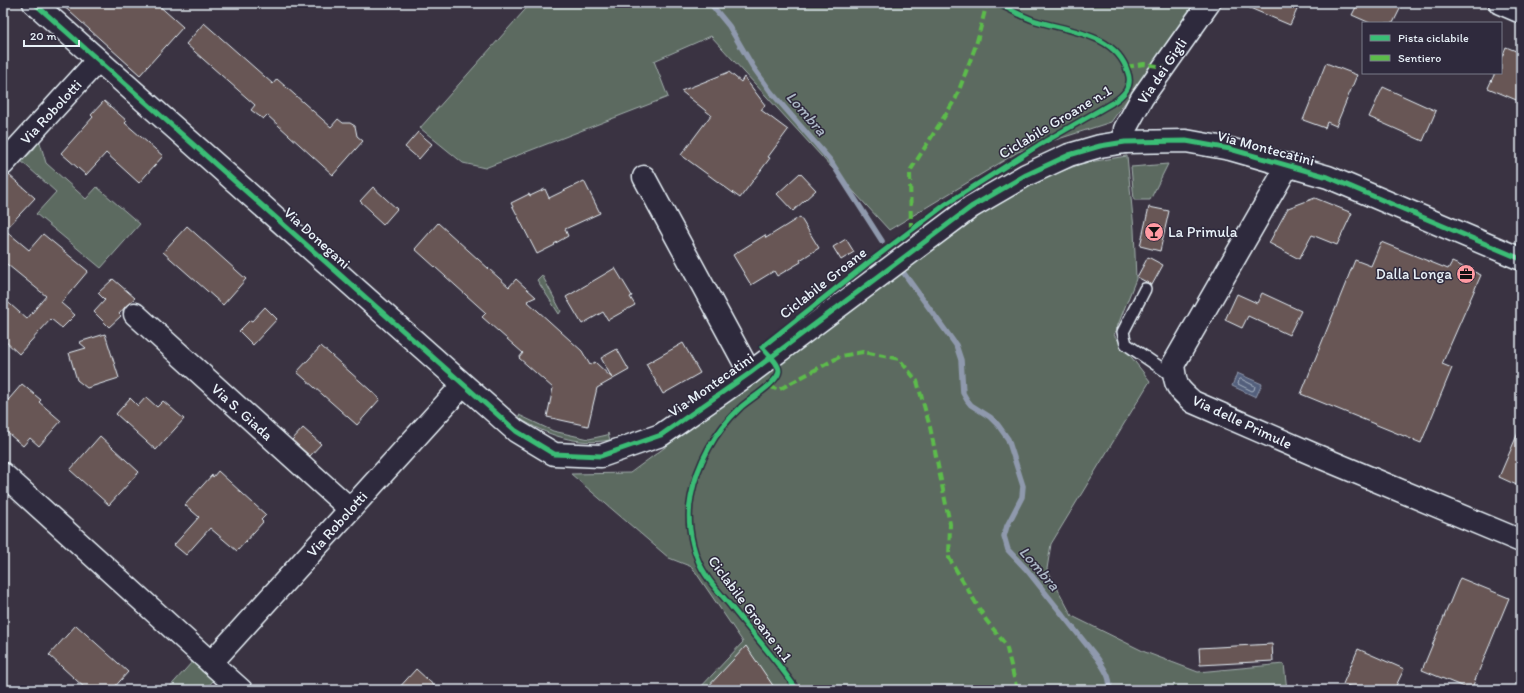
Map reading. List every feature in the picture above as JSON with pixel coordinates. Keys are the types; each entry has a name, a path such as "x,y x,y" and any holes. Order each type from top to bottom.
{"street":[{"name":"Via Donegani","path":"34,3 516,431 554,454 602,456"},
{"name":"Via dei Gigli","path":"1125,142 1125,129 1142,98 1209,3"},
{"path":"1500,3 1521,12"},
{"name":"Via Robolotti","path":"3,164 98,60"},
{"name":"Via Montecatini","path":"602,456 661,435 750,373 971,207 1026,174 1069,156 1100,146 1125,142 1186,141 1230,149 1328,177 1521,259"},
{"path":"1174,377 1173,365 1288,165"},
{"path":"644,177 750,373"},
{"name":"Via S. Giada","path":"135,314 350,509"},
{"name":"Via delle Primule","path":"1174,377 1175,384 1182,393 1193,402 1521,541"},
{"name":"Via Robolotti","path":"211,663 463,385"},
{"path":"3,474 241,690"}],"lane":[{"path":"1145,289 1123,332 1126,344 1174,377"}],"green space":[{"path":"531,3 1197,3 1111,122 1018,152 889,230 711,36 654,61 668,97 485,168 463,163 420,128"},
{"path":"39,139 46,163 86,199 97,187 140,224 101,268 36,214 56,192 20,160 32,152"},
{"path":"1127,156 1134,229 1136,279 1114,335 1150,381 1051,544 1047,569 1072,616 1145,652 1198,672 1284,664 1287,690 698,690 743,642 692,567 669,558 571,474 630,473 982,214 1037,181 1083,163"},
{"path":"1168,164 1150,200 1134,200 1131,167"},
{"path":"542,275 561,311 559,314 537,280"},
{"path":"519,415 553,431 589,439 607,435 608,433 610,440 586,441 563,438 529,424 519,418"},
{"path":"193,661 214,680 205,690 167,690"}],"water":[{"path":"1237,373 1262,384 1256,397 1232,386"}],"building":[{"path":"60,3 156,3 183,27 140,75"},
{"path":"1238,3 1300,3 1290,25"},
{"path":"1358,3 1403,3 1394,22 1368,22 1352,15"},
{"path":"204,23 273,84 277,79 331,127 338,119 343,123 350,123 355,126 357,136 363,141 333,175 267,115 263,119 251,110 255,105 186,44"},
{"path":"1506,47 1521,53 1521,102 1488,88 1495,74 1502,74 1502,57"},
{"path":"1326,63 1357,75 1336,126 1327,122 1325,128 1303,120"},
{"path":"729,72 741,82 744,77 765,105 761,110 788,130 768,157 770,158 740,198 681,155 711,115 681,91"},
{"path":"1383,87 1436,111 1423,141 1369,117"},
{"path":"104,101 127,121 125,123 163,156 139,183 106,153 86,175 61,153 93,117 91,115"},
{"path":"418,132 432,144 419,159 405,147"},
{"path":"800,173 816,190 793,211 777,194"},
{"path":"9,175 35,198 5,230 29,250 43,234 88,271 61,303 75,315 62,328 51,319 19,354 3,339 3,298 27,319 46,296 3,261 3,176"},
{"path":"584,181 600,213 565,229 568,236 554,244 555,245 537,254 511,203 529,194 530,196 545,189 549,198"},
{"path":"373,187 397,209 383,225 360,201"},
{"path":"1315,198 1352,213 1337,245 1312,235 1299,259 1269,243 1288,208"},
{"path":"1149,207 1169,211 1160,251 1140,246"},
{"path":"800,217 819,248 800,260 801,262 777,276 774,271 751,285 733,255 765,235 766,238"},
{"path":"438,223 509,287 516,279 536,297 527,301 582,351 590,365 595,362 612,378 601,358 617,349 629,370 597,388 588,426 547,417 553,388 519,358 523,353 482,317 486,313 415,249"},
{"path":"187,226 246,279 223,305 163,252"},
{"path":"846,239 854,252 841,260 833,247"},
{"path":"1381,242 1448,269 1452,262 1481,275 1442,364 1452,368 1421,443 1301,394 1355,260 1371,266"},
{"path":"1148,257 1163,265 1152,285 1137,277"},
{"path":"615,268 632,296 630,297 635,305 608,320 603,312 582,324 566,297"},
{"path":"113,279 135,298 119,314 121,316 109,327 94,312 105,300 98,293"},
{"path":"1262,293 1301,311 1289,335 1248,316 1242,328 1225,320 1237,294 1257,303"},
{"path":"265,307 277,319 253,345 239,331 250,320 252,321"},
{"path":"105,334 119,378 87,388 77,380 69,353 86,348 79,342"},
{"path":"683,343 700,373 663,394 646,364"},
{"path":"321,346 380,399 357,425 297,372"},
{"path":"22,384 41,400 39,402 61,421 39,446 30,438 23,446 3,429 3,406"},
{"path":"146,397 157,407 163,401 184,419 156,450 116,414 130,398 138,406"},
{"path":"1521,426 1521,487 1499,477"},
{"path":"303,428 321,444 310,456 292,440"},
{"path":"100,436 139,472 109,505 70,470"},
{"path":"218,471 266,515 261,520 263,522 237,551 210,528 186,555 174,545 199,517 185,505 212,475 213,477"},
{"path":"1460,578 1509,598 1471,690 1422,670"},
{"path":"76,625 128,672 112,690 87,690 49,655"},
{"path":"1272,644 1273,661 1200,665 1199,648"},
{"path":"746,646 776,690 705,690"},
{"path":"1358,649 1404,669 1394,690 1359,690 1343,684"},
{"path":"416,669 439,690 397,690"}],"waterway":[{"name":"Lombra","path":"710,3 729,26 753,67 771,92 830,160 882,241"},
{"name":"Lombra","path":"903,272 956,345 961,360 963,393 967,400 971,405 990,417 1008,439 1023,486 1022,497 1007,526 1004,536 1008,550 1027,570 1098,659 1108,678 1110,686 1109,690"}],"marked path":[{"path":"911,230 910,171 956,98 976,45 987,3"},
{"path":"1126,67 1144,64 1164,67"},
{"path":"769,386 778,390 841,356 863,352 899,359 917,381 930,427 950,524 949,558 986,620 1006,645 1017,690"}],"cycle path":[{"path":"34,3 516,431 554,454 601,456 661,435 750,373 971,207 1026,175 1069,155 1100,146 1125,142 1186,141 1230,149 1328,177 1521,259"},
{"name":"Ciclabile Groane n.1","path":"797,690 773,657 704,572 695,553 690,529 689,513 694,485 708,449 723,427 740,408 774,381 777,376 779,371 777,365 762,347 868,263 946,204 1039,145 1112,103 1126,91 1129,78 1122,60 1114,50 1103,42 1090,36 1031,19 997,3"}],"place":[{"name":"La Primula","path":"1154,232"},
{"name":"Dalla Longa","path":"1466,274"}]}
